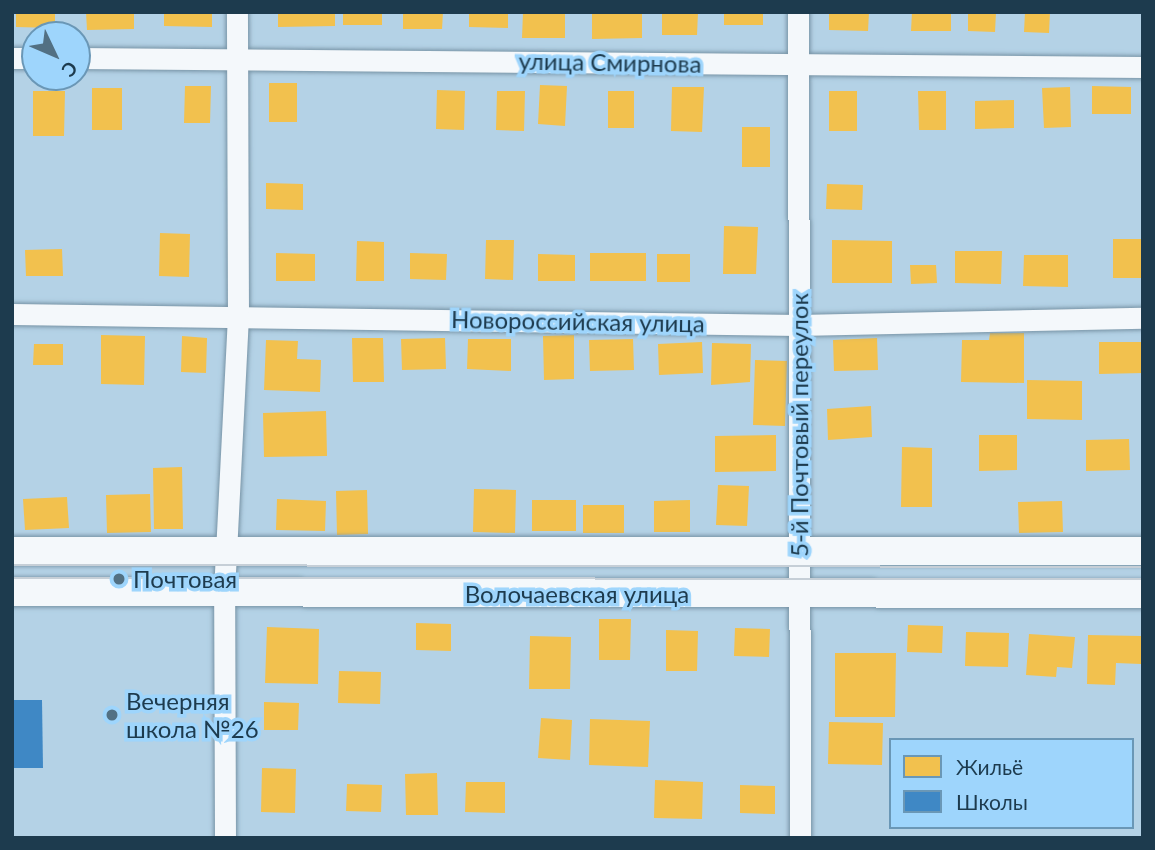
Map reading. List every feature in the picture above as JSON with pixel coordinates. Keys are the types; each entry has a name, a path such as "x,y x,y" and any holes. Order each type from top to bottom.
{"main road":[{"name":"Волочаевская улица","path":"12,551 1143,551"},
{"name":"Волочаевская улица","path":"12,592 1143,594"}],"street":[{"path":"225,838 224,592 238,315 237,12"},
{"name":"5-й Почтовый переулок","path":"798,12 800,838"},
{"name":"улица Смирнова","path":"91,58 237,57 1143,67"},
{"name":"Новороссийская улица","path":"12,314 238,315 798,326 1143,317"}],"building: Жильё":[{"path":"16,12 55,12 55,21 21,21 21,27 16,27"},
{"path":"86,12 134,12 134,29 91,30 91,21 86,21"},
{"path":"164,12 212,12 212,27 164,26"},
{"path":"278,12 335,12 335,26 278,27"},
{"path":"343,12 382,12 382,25 343,25"},
{"path":"403,12 443,12 442,29 403,29"},
{"path":"469,12 508,12 508,28 469,27"},
{"path":"523,12 565,12 565,38 522,38"},
{"path":"592,12 642,12 642,38 592,39"},
{"path":"662,12 698,12 697,35 662,35"},
{"path":"724,12 763,12 763,25 724,25"},
{"path":"829,12 869,12 868,31 829,30"},
{"path":"912,12 951,12 951,31 911,31"},
{"path":"968,12 996,12 995,32 968,31"},
{"path":"1025,12 1050,12 1049,33 1024,32"},
{"path":"269,83 297,83 297,122 269,122"},
{"path":"540,85 567,86 565,126 538,124"},
{"path":"185,86 211,86 210,123 184,123"},
{"path":"1092,86 1131,87 1131,114 1092,114"},
{"path":"672,87 704,87 702,132 671,131"},
{"path":"1070,87 1071,127 1044,128 1042,88"},
{"path":"92,88 122,88 122,130 92,130"},
{"path":"437,90 465,91 464,130 436,129"},
{"path":"33,91 65,91 64,136 33,136"},
{"path":"497,91 525,91 524,131 496,130"},
{"path":"608,91 634,91 634,128 608,128"},
{"path":"829,91 857,91 857,131 829,131"},
{"path":"918,91 946,91 946,130 919,130"},
{"path":"1014,100 1014,128 975,129 975,101"},
{"path":"742,127 770,127 770,167 742,167"},
{"path":"266,183 303,184 303,210 266,209"},
{"path":"827,184 863,185 862,210 826,209"},
{"path":"724,226 758,227 756,274 723,274"},
{"path":"160,233 190,234 189,277 159,276"},
{"path":"1113,239 1141,239 1141,278 1113,278"},
{"path":"486,240 514,240 513,280 485,279"},
{"path":"832,240 892,241 892,283 832,283"},
{"path":"357,241 384,242 384,281 356,281"},
{"path":"62,249 63,276 26,276 25,250"},
{"path":"955,251 1002,251 1001,284 955,283"},
{"path":"276,253 315,254 315,281 276,281"},
{"path":"410,253 447,254 446,280 410,279"},
{"path":"590,253 646,253 646,281 590,281"},
{"path":"538,254 575,255 575,281 538,281"},
{"path":"657,254 690,254 690,282 657,282"},
{"path":"1024,255 1068,255 1068,287 1023,286"},
{"path":"910,265 936,265 937,283 911,284"},
{"path":"990,333 1024,333 1024,383 961,382 962,340 989,340"},
{"path":"101,335 145,336 144,385 101,384"},
{"path":"574,335 574,379 544,380 543,336"},
{"path":"182,336 207,338 206,373 181,372"},
{"path":"352,338 383,338 384,382 353,382"},
{"path":"445,338 446,369 402,370 401,339"},
{"path":"877,338 878,370 834,371 833,340"},
{"path":"468,339 511,339 511,371 467,369"},
{"path":"633,339 634,370 590,371 589,340"},
{"path":"266,340 298,341 297,359 321,360 320,392 264,390"},
{"path":"702,342 703,373 659,375 658,344"},
{"path":"1099,342 1143,342 1143,373 1099,374"},
{"path":"712,343 751,344 750,382 711,385"},
{"path":"34,344 63,344 63,365 33,365"},
{"path":"755,360 787,361 785,426 753,425"},
{"path":"1027,380 1082,381 1082,420 1027,419"},
{"path":"871,406 872,437 828,440 827,409"},
{"path":"326,411 327,456 264,457 263,413"},
{"path":"776,435 776,471 715,472 715,436"},
{"path":"979,435 1017,435 1017,470 979,471"},
{"path":"1129,439 1130,470 1086,471 1086,440"},
{"path":"902,447 932,448 932,507 901,507"},
{"path":"182,467 183,529 154,529 153,468"},
{"path":"718,485 749,486 747,526 716,525"},
{"path":"474,489 516,490 515,533 473,532"},
{"path":"367,490 368,534 337,535 336,491"},
{"path":"150,494 151,532 107,533 106,495"},
{"path":"67,497 69,528 25,530 23,499"},
{"path":"277,499 326,501 325,531 276,530"},
{"path":"532,500 576,500 576,531 532,531"},
{"path":"690,500 690,532 654,532 654,501"},
{"path":"1062,501 1063,532 1019,533 1018,502"},
{"path":"583,505 624,505 624,533 583,533"},
{"path":"599,619 631,619 630,660 599,660"},
{"path":"416,623 451,624 451,651 416,650"},
{"path":"908,625 943,626 942,653 907,652"},
{"path":"267,627 319,629 318,684 265,683"},
{"path":"735,628 770,629 769,657 734,656"},
{"path":"666,630 698,631 697,671 666,671"},
{"path":"966,632 1009,633 1008,667 965,666"},
{"path":"1029,634 1075,637 1072,668 1057,667 1056,677 1026,675"},
{"path":"1088,635 1141,636 1141,664 1116,663 1115,685 1087,684"},
{"path":"530,636 571,637 570,689 529,689"},
{"path":"835,653 896,653 895,717 835,717"},
{"path":"339,671 381,672 380,704 338,703"},
{"path":"264,702 299,703 298,730 264,730"},
{"path":"541,718 572,720 570,760 538,758"},
{"path":"590,719 650,721 648,767 589,765"},
{"path":"829,722 883,723 882,765 828,764"},
{"path":"262,768 296,769 295,813 261,812"},
{"path":"437,773 438,815 406,815 405,774"},
{"path":"655,780 703,782 702,819 654,818"},
{"path":"466,782 505,782 505,813 465,812"},
{"path":"347,784 382,785 381,812 346,811"},
{"path":"740,785 775,786 775,814 740,813"}],"building: Школы":[{"path":"12,700 42,700 43,768 12,768"}],"tram line":[{"path":"12,565 1143,567"},
{"path":"12,578 1143,579"}],"place":[{"name":"Почтовая","path":"119,579"},
{"name":"Вечерняя школа №26","path":"112,715"}]}
